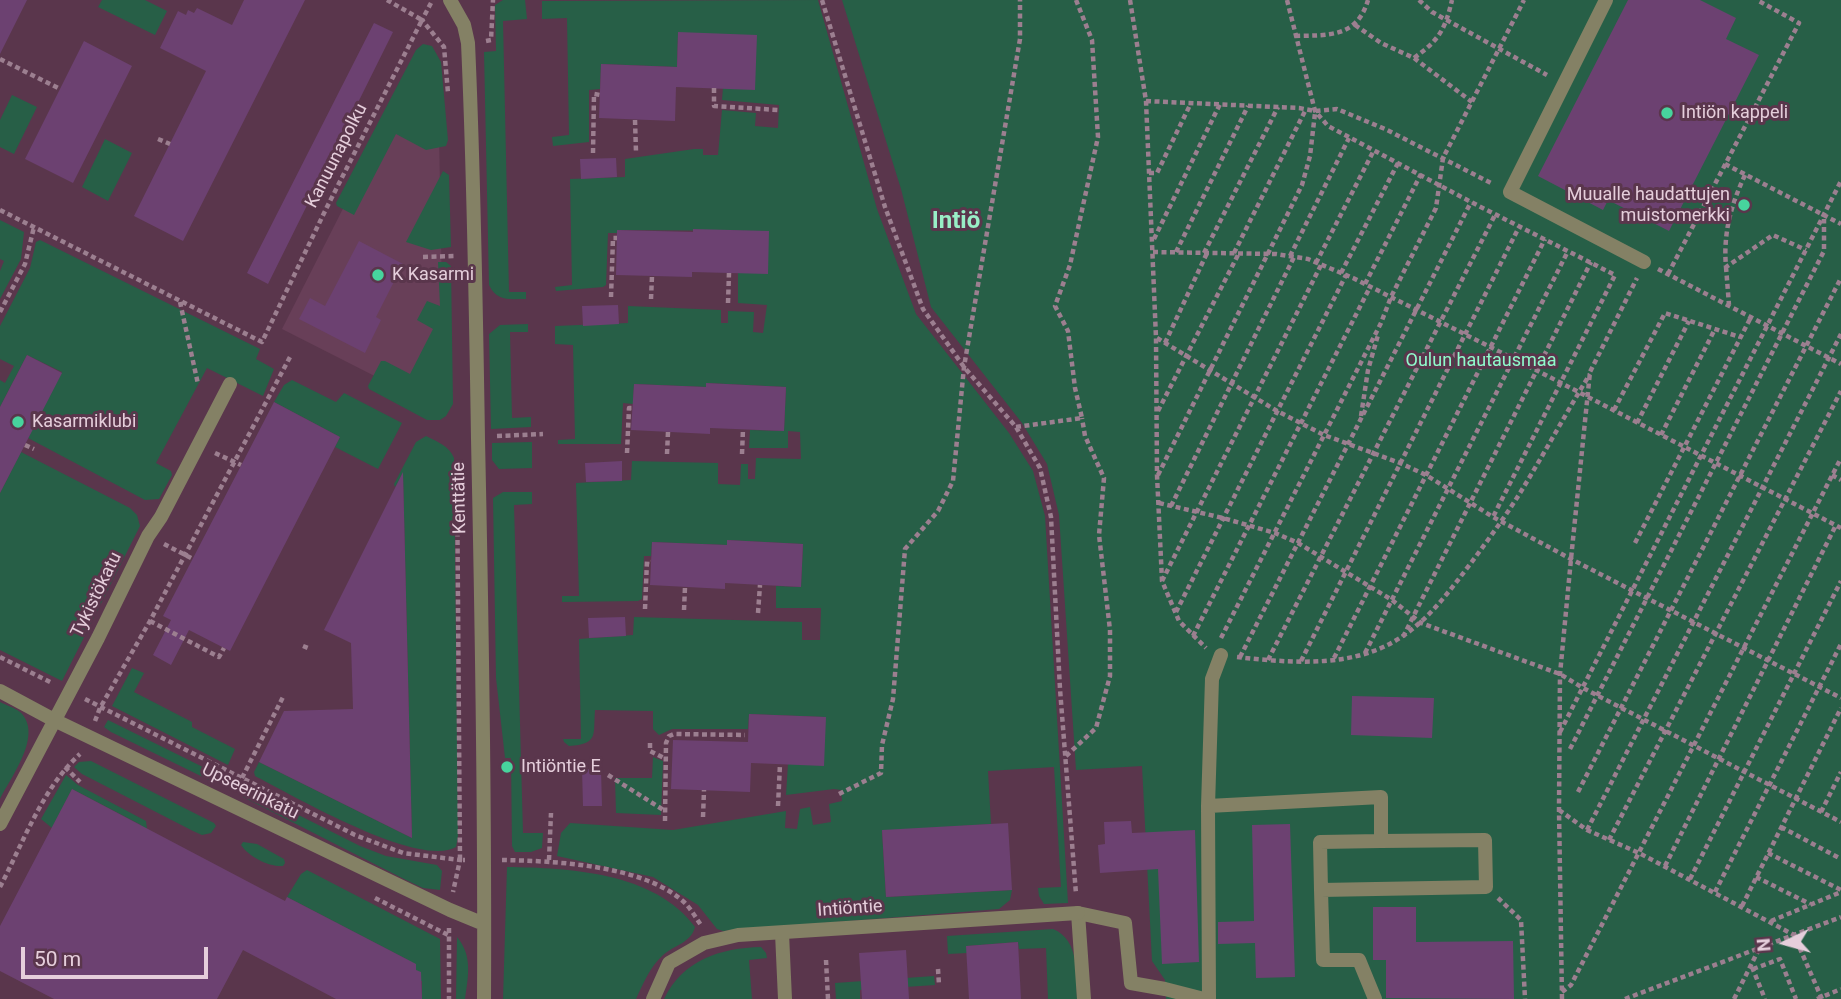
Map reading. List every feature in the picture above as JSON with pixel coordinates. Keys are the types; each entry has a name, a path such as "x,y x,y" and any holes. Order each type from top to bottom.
{"street":[{"name":"Kenttätie","path":"450,0 464,25 468,43 476,264 485,859 484,999"},
{"path":"1606,0 1510,192 1644,262"},
{"name":"Tykistökatu","path":"0,824 71,691 148,536 161,517 230,384"},
{"path":"1207,999 1212,679 1218,653"},
{"name":"Upseerinkatu","path":"0,691 54,720 484,924"},
{"path":"1208,806 1381,797 1381,841"},
{"path":"1321,890 1486,887 1485,840 1320,842 1321,890 1323,960 1359,960 1375,999"},
{"path":"1078,913 1084,999"},
{"name":"Intiöntie","path":"653,999 669,963 704,943 738,935 1078,913 1125,923 1130,983 1207,999"},
{"path":"782,933 785,999"}],"path":[{"path":"387,0 422,20"},
{"name":"Kanuunapolku","path":"180,301 262,342 432,0"},
{"path":"491,40 493,0"},
{"path":"822,0 885,206 923,309 964,367 1016,427 1040,468 1051,517 1065,757 1078,913"},
{"path":"839,794 881,773 882,745 893,699 905,549 938,511 953,481 964,367 1020,39 1020,0"},
{"path":"1065,757 1096,728 1110,676 1110,630 1099,535 1104,478 1085,436 1075,388 1068,331 1055,306 1070,265 1098,137 1092,40 1076,0"},
{"path":"1130,0 1146,101 1162,581 1175,613 1192,636 1206,648 1218,653 1268,660 1334,659 1365,653 1402,637 1421,623 1435,610 1519,495 1590,374 1644,262 1841,364"},
{"path":"1157,475 1302,185 1310,156 1315,111 1287,0"},
{"path":"1295,36 1328,35 1355,25 1368,0"},
{"path":"1419,0 1447,21 1564,84"},
{"path":"1414,58 1434,44 1447,21 1452,0"},
{"path":"1360,420 1368,370 1381,323 1391,297 1436,208 1443,158 1524,0"},
{"path":"1668,274 1799,23 1757,0"},
{"path":"1355,25 1381,43 1414,58 1472,102"},
{"path":"0,59 60,89"},
{"path":"714,88 714,106 778,110"},
{"path":"593,153 594,94 600,94"},
{"path":"1146,101 1315,111 1337,109 1385,129 1510,192"},
{"path":"1149,173 1157,173 1191,103"},
{"path":"1152,242 1220,104"},
{"path":"1175,253 1248,106"},
{"path":"1166,343 1206,253 1278,107"},
{"path":"1157,413 1306,109"},
{"path":"1315,111 1328,126 1349,138 1615,275 1493,517"},
{"path":"635,120 636,152"},
{"path":"1171,506 1349,138"},
{"path":"158,139 170,144"},
{"path":"1162,581 1374,150"},
{"path":"1175,613 1398,163"},
{"path":"1725,164 1841,224"},
{"path":"1192,636 1301,424 1421,174"},
{"path":"1729,306 1725,256 1730,208 1745,175"},
{"path":"1560,733 1841,181"},
{"path":"1240,657 1471,202"},
{"path":"0,210 180,301 198,384"},
{"path":"1268,660 1495,215"},
{"path":"1570,749 1824,251 1824,216"},
{"path":"0,312 25,264 34,227"},
{"path":"1301,661 1519,227"},
{"path":"1726,267 1773,235 1806,250"},
{"path":"611,297 613,238 617,238"},
{"path":"1334,659 1545,239"},
{"path":"1365,653 1568,251"},
{"path":"1153,252 1267,254 1318,264 1441,322 1838,526 1665,866"},
{"path":"423,257 456,256"},
{"path":"1402,637 1591,262"},
{"path":"728,303 729,273"},
{"path":"651,299 652,276"},
{"path":"1578,792 1841,278"},
{"path":"1614,410 1665,313 1740,337"},
{"path":"1635,543 1751,317"},
{"path":"1637,423 1689,321"},
{"path":"1218,653 1381,323"},
{"path":"1661,435 1716,329"},
{"path":"1587,830 1841,334"},
{"path":"1156,338 1301,424 1426,475 1493,517 1571,559 1841,698"},
{"path":"0,887 51,787 65,767 83,751 100,708 150,621 290,357"},
{"path":"1563,999 1559,810 1560,674 1590,374"},
{"path":"1609,840 1841,391"},
{"path":"627,453 629,408 632,408"},
{"path":"1016,427 1082,418"},
{"path":"742,454 743,429"},
{"path":"667,454 668,432"},
{"path":"478,437 543,434"},
{"path":"25,444 34,449"},
{"path":"199,444 241,465"},
{"path":"1562,992 1571,985 1841,458"},
{"path":"457,464 460,860"},
{"path":"1832,475 1841,480"},
{"path":"1158,503 1249,525 1298,543 1392,600 1421,623 1560,674 1597,696 1841,822"},
{"path":"148,536 193,559"},
{"path":"645,609 647,561 650,562"},
{"path":"1690,879 1841,581"},
{"path":"758,613 760,585"},
{"path":"684,610 685,587"},
{"path":"150,621 219,657 224,648"},
{"path":"1715,892 1841,644"},
{"path":"0,657 355,835 403,853 460,860 549,860 612,870 651,882 685,903 703,927 704,943"},
{"path":"242,778 284,695"},
{"path":"1742,906 1841,708"},
{"path":"665,821 668,761 666,743 669,736 745,735"},
{"path":"650,743 650,751 668,761"},
{"path":"778,806 780,764"},
{"path":"65,767 80,782"},
{"path":"1821,812 1841,772"},
{"path":"608,775 665,812"},
{"path":"703,817 704,790"},
{"path":"1559,810 1587,830 1665,866 1794,934 1820,998 1841,989"},
{"path":"549,860 551,813"},
{"path":"1781,827 1841,859"},
{"path":"1768,853 1841,891"},
{"path":"1756,877 1811,905"},
{"path":"1486,887 1521,920 1525,999"},
{"path":"1771,921 1841,891"},
{"path":"1625,999 1841,917"},
{"path":"1734,999 1761,946"},
{"path":"1752,967 1780,959 1796,999"},
{"path":"826,960 828,999"},
{"path":"1752,967 1765,999"},
{"path":"938,969 939,985"}],"shaded area":[{"path":"402,92 439,134 444,397 418,398 282,329"}],"green space":[{"path":"102,0 145,0 167,11 155,35 98,7"},
{"path":"503,0 525,0 527,19 503,21 509,292 526,292 526,299 500,297 489,285 484,52 496,51 495,5"},
{"path":"818,0 877,209 916,314 1009,433 1033,471 1045,516 1068,903 1044,904 1038,888 1061,887 1054,767 988,771 991,824 882,831 886,897 1012,890 1010,900 999,909 723,931 717,929 698,905 653,877 557,856 561,833 570,823 673,830 786,811 785,828 797,829 800,809 810,807 813,825 831,822 829,804 842,801 841,790 834,789 786,795 788,764 825,717 749,714 748,729 672,729 659,735 653,729 653,711 595,710 593,737 579,745 569,746 564,742 563,739 581,739 579,639 633,635 634,617 802,622 802,640 820,640 821,608 776,608 776,586 801,587 803,544 727,540 727,545 652,542 651,556 644,556 642,599 638,601 562,602 562,596 579,596 576,483 631,480 632,461 718,463 718,484 740,485 741,464 748,464 748,479 755,479 756,458 801,459 800,432 788,431 788,448 749,448 750,430 784,431 786,387 707,383 706,387 634,384 633,404 623,403 621,444 558,444 558,440 575,439 573,345 555,344 555,326 628,323 628,306 721,310 721,323 728,323 728,311 754,312 753,332 763,333 767,305 738,303 738,273 768,231 618,230 617,233 608,233 606,285 556,291 555,287 572,285 570,179 625,177 625,159 694,149 703,149 703,155 718,155 722,110 756,113 755,126 778,128 779,105 722,100 723,88 678,33 677,67 601,64 600,89 589,90 589,142 553,146 552,137 569,135 567,18 542,19 542,1"},
{"name":"Oulun hautausmaa","path":"842,0 1841,0 1841,999 1166,999 1165,980 1152,961 1142,766 1076,770 1059,515 1047,464 1022,423 931,307 901,189"},
{"path":"423,44 432,46 441,62 448,140 446,146 426,150 396,134 354,215 336,203 416,50"},
{"path":"12,95 37,107 14,154 0,147 0,120"},
{"path":"105,139 132,153 108,201 82,187"},
{"path":"443,171 449,175 451,247 431,250 406,242"},
{"path":"0,220 24,232 21,259 0,299 0,271 4,261 0,259"},
{"path":"40,240 260,349 256,359 274,369 263,396 207,368 156,463 171,471 172,475 159,499 145,500 28,438 62,372 27,355 0,407 0,380 5,383 14,366 0,359 0,326 30,268 36,242"},
{"path":"438,262 446,262 451,266 453,404 446,416 440,420 427,420 368,386 381,361 410,374 433,329 417,320 427,301 440,306"},
{"path":"528,324 528,332 510,332 512,418 531,417 531,427 491,429 489,334 500,325"},
{"path":"292,380 336,402 344,393 402,423 378,469 335,447 340,437 274,402 284,385"},
{"path":"426,436 446,447 454,458 458,836 456,847 438,851 414,848 356,827 255,776 254,772 259,762 412,838 403,474 395,487 394,484 416,442"},
{"path":"532,442 532,468 499,469 492,460 492,443"},
{"path":"21,452 130,508 137,515 140,526 62,681 0,650 0,493"},
{"path":"503,492 532,492 532,504 514,505 523,833 543,833 542,848 531,852 515,852 512,846 511,758 505,758 496,678 493,498"},
{"path":"132,668 144,673 134,692 192,722 192,727 235,749 228,765 112,706"},
{"path":"0,702 20,712 29,732 23,755 0,799"},
{"path":"108,720 221,776 209,780 111,732 104,727"},
{"path":"653,757 663,761 661,815 616,813 615,778 652,778"},
{"path":"91,761 216,826 211,833 202,835 82,774 74,767 79,762"},
{"path":"66,775 78,785 146,821 147,829 127,853 141,825 72,789 52,828 41,819"},
{"path":"245,788 360,846 386,856 437,865 442,871 440,890 423,888 243,797"},
{"path":"243,842 257,844 284,859 285,863 278,866 260,860 241,845"},
{"path":"507,867 583,872 634,884 678,909 695,927 690,937 658,960 636,999 503,999"},
{"path":"307,870 440,939 441,999 422,999 422,981 417,981 416,970 406,965 408,960 287,897 301,874"},
{"path":"1053,929 1062,934 1072,950 1077,999 1048,999 1046,948 1019,949 1018,942 967,946 967,953 948,954 947,936"},
{"path":"457,937 467,959 465,999 456,999"},
{"path":"761,947 767,958 749,960 752,999 664,999 681,975 704,959 731,950"},
{"path":"934,976 935,985 860,990 860,999 836,999 835,983"}],"building":[{"path":"0,0 27,0 0,54"},
{"path":"244,0 305,0 183,241 134,216 206,71 160,48 178,11 186,15 188,10 194,13 197,8 232,25"},
{"name":"Intiön kappeli","path":"1628,0 1700,0 1736,18 1726,39 1759,55 1669,231 1608,200 1603,210 1538,176"},
{"path":"374,23 393,32 268,284 247,273"},
{"path":"678,32 757,35 755,90 676,87 675,121 599,118 601,64 677,67"},
{"path":"84,41 132,66 73,183 25,159"},
{"path":"616,158 617,177 581,179 580,159"},
{"path":"693,229 769,231 768,274 692,272 692,277 616,275 617,230 693,232"},
{"path":"359,241 403,264 376,317 381,320 365,353 299,319 310,298 325,306"},
{"path":"618,305 619,324 583,326 582,306"},
{"name":"Kasarmiklubi","path":"27,355 62,373 0,493 0,407"},
{"path":"706,383 786,387 784,431 710,428 710,434 631,430 634,384 706,387"},
{"path":"274,402 340,437 230,651 189,630 171,665 153,655 171,620 163,616"},
{"path":"622,461 622,481 586,482 585,463"},
{"path":"403,472 412,838 259,762 284,711 353,709 351,643 324,630"},
{"path":"727,540 803,544 801,587 725,583 725,589 650,585 652,542 727,545"},
{"path":"625,617 626,636 589,638 588,618"},
{"path":"1352,696 1434,698 1432,738 1351,735"},
{"path":"749,714 826,717 824,766 751,763 750,792 671,789 673,740 748,742"},
{"path":"582,769 601,769 602,806 583,806"},
{"path":"72,789 285,901 287,897 416,964 416,970 421,972 422,999 336,999 243,950 217,999 54,999 0,971 0,926"},
{"path":"1131,821 1132,833 1195,830 1199,962 1162,964 1158,869 1100,873 1098,845 1105,844 1104,822"},
{"path":"1008,823 1012,890 886,897 882,830"},
{"path":"1290,824 1295,977 1256,978 1255,943 1218,944 1218,922 1254,921 1252,825"},
{"path":"1373,907 1416,907 1416,942 1513,941 1514,999 1386,998 1386,960 1373,960"},
{"path":"1018,942 1021,999 969,999 966,946"},
{"path":"906,950 909,999 862,999 859,953"}],"place":[{"name":"Intiön kappeli","path":"1667,113"},
{"name":"Muualle haudattujen muistomerkki","path":"1744,205"},
{"name":"K Kasarmi","path":"378,275"},
{"name":"Kasarmiklubi","path":"18,422"},
{"name":"Intiöntie E","path":"507,767"}],"district":[{"name":"Intiö","path":"956,222"}]}
